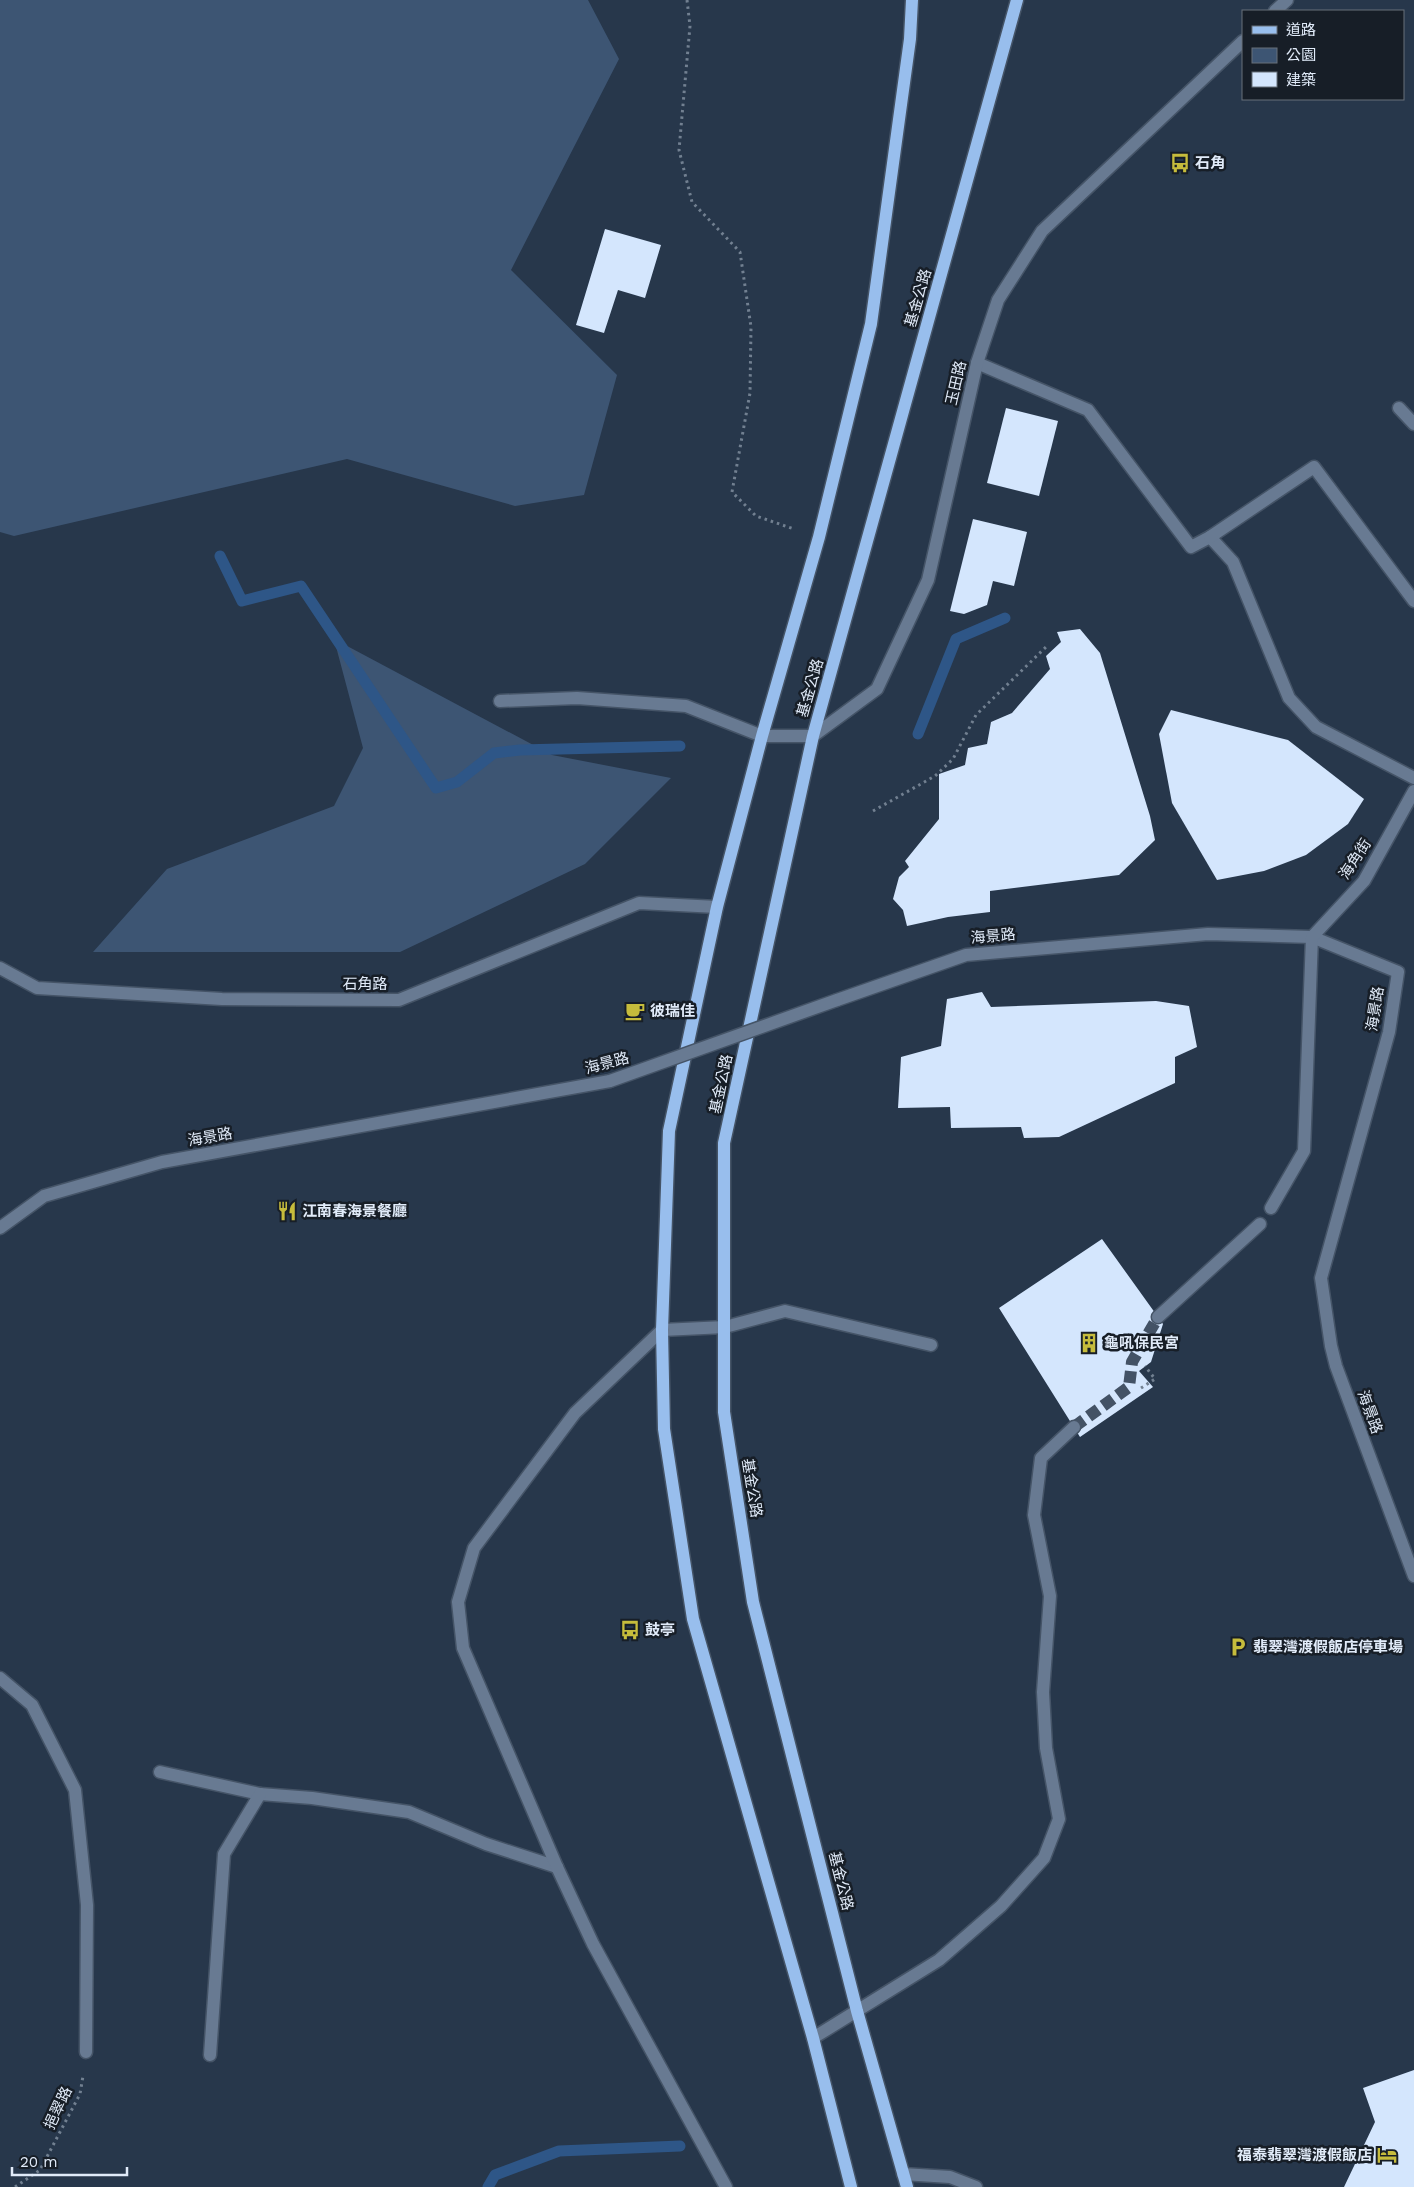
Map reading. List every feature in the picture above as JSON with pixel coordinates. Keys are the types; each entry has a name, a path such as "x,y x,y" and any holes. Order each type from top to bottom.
{"main road":[{"path":"851,2187 813,2038 693,1619 664,1429 662,1330 669,1130 717,907 762,736 819,537 871,324 910,39 912,0"},
{"name":"基金公路","path":"907,2187 857,2011 753,1602 724,1412 724,1143 813,736 1018,0"}],"street":[{"path":"1276,10 1287,0"},
{"name":"玉田路","path":"813,736 877,689 928,580 977,363 998,300 1042,230 1242,42"},
{"path":"977,363 1088,410 1191,547 1210,537 1314,467 1414,601"},
{"path":"1399,408 1414,424"},
{"path":"1210,537 1233,562 1289,698 1316,727 1414,778"},
{"path":"500,701 577,698 686,706 762,736 813,736"},
{"name":"海角街","path":"1312,937 1364,881 1414,791"},
{"name":"石角路","path":"0,968 37,988 222,999 399,1000 639,903 717,907"},
{"name":"海景路","path":"0,1228 44,1196 162,1162 610,1081 966,955 1208,934 1312,937 1398,972 1389,1032 1321,1278 1330,1346 1336,1366 1414,1576"},
{"path":"1271,1208 1304,1151 1312,937"},
{"path":"1158,1317 1260,1224"},
{"path":"726,2187 593,1944 557,1867 463,1648 458,1602 474,1548 575,1413 662,1330 725,1327 785,1311 931,1345"},
{"path":"813,2038 939,1960 1001,1906 1044,1858 1059,1819 1046,1748 1043,1692 1050,1596 1034,1515 1042,1458 1074,1427"},
{"path":"0,1678 32,1705 75,1790 87,1905 86,2052"},
{"path":"160,1772 260,1794 312,1798 409,1812 486,1844 557,1867"},
{"path":"210,2055 224,1854 260,1794"},
{"path":"903,2174 950,2177 976,2187"}],"path":[{"path":"687,0 690,26 679,150 692,202 740,252 751,327 750,393 732,492 756,516 819,537"},
{"path":"873,812 935,776 947,765 953,759 976,715 1047,646"},
{"path":"1141,1388 1155,1379 1145,1366"},
{"name":"挹翠路","path":"15,2187 40,2170 80,2094 86,2052"}],"green space":[{"path":"0,0 588,0 619,59 511,270 617,375 584,495 515,506 347,459 14,536 0,532"},
{"path":"334,639 552,755 671,778 585,864 400,952 93,952 167,869 334,806 363,748"}],"building":[{"path":"605,229 661,245 645,298 618,290 604,333 576,325"},
{"path":"1006,408 1058,421 1039,496 987,483"},
{"path":"973,519 1027,532 1014,586 993,581 987,605 964,614 950,611"},
{"path":"1080,629 1100,653 1150,816 1155,840 1119,875 990,891 990,912 948,917 907,926 903,910 893,899 899,877 909,867 905,861 939,819 939,774 965,765 968,748 987,744 991,722 1012,713 1050,669 1046,656 1061,642 1057,632"},
{"path":"1171,710 1288,740 1364,799 1348,824 1306,855 1264,871 1217,880 1172,803 1159,734"},
{"path":"982,992 991,1007 1156,1001 1189,1006 1197,1047 1175,1057 1175,1083 1059,1137 1024,1138 1021,1127 951,1128 950,1107 898,1108 901,1057 941,1046 947,999"},
{"name":"龜吼保民宮","path":"1102,1239 1163,1324 1151,1362 1139,1371 1153,1387 1080,1437 999,1308"},
{"name":"福泰翡翠灣渡假飯店","path":"1414,2070 1414,2187 1344,2187 1375,2122 1363,2088"}],"waterway":[{"path":"220,556 242,601 301,586 436,788 457,782 494,753 520,750 680,746"},
{"path":"918,734 956,639 1005,618"},
{"path":"488,2187 495,2175 559,2151 680,2146"}],"tunnel":[{"path":"1074,1427 1129,1387 1132,1362 1158,1317"}],"place":[{"name":"石角","path":"1180,163"},
{"name":"彼瑞佳","path":"635,1011"},
{"name":"江南春海景餐廳","path":"287,1211"},
{"name":"龜吼保民宮","path":"1089,1343"},
{"name":"鼓亭","path":"630,1630"},
{"name":"翡翠灣渡假飯店停車場","path":"1238,1647"},
{"name":"福泰翡翠灣渡假飯店","path":"1387,2155"}]}
